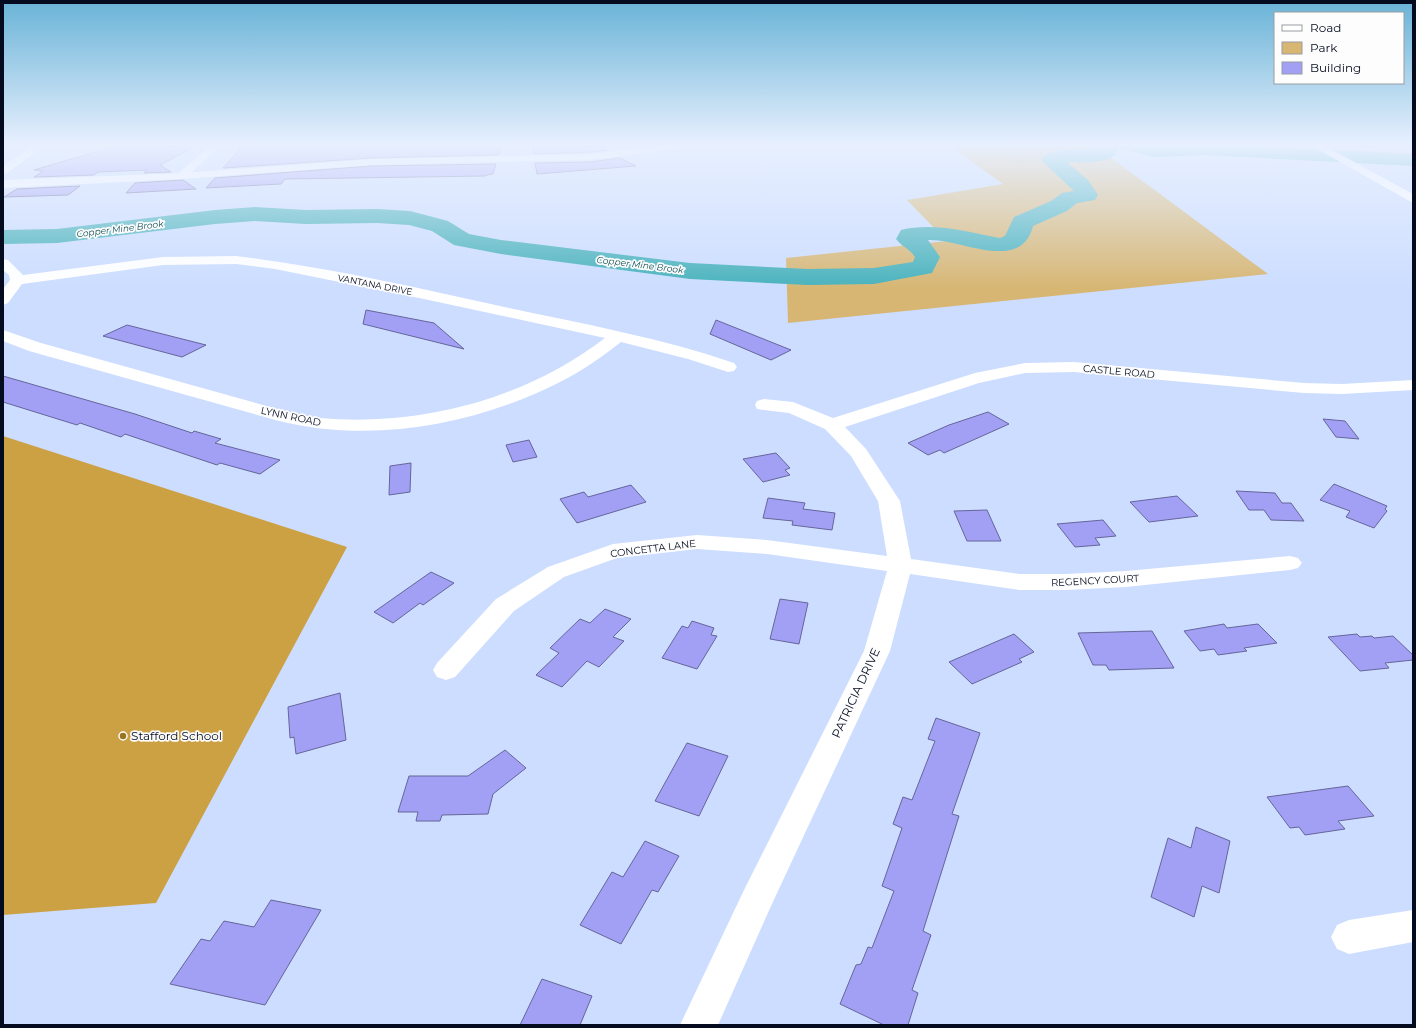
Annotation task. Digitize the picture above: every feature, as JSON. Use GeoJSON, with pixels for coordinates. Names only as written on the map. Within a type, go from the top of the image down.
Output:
{"type":"FeatureCollection","features":[{"type":"Feature","properties":{"kind":"street"},"geometry":{"type":"LineString","coordinates":[[1402,193],[1413,199]]}},
{"type":"Feature","properties":{"kind":"street","name":"VANTANA DRIVE"},"geometry":{"type":"LineString","coordinates":[[17,280],[163,261],[236,260],[275,265],[424,294],[618,336],[694,355],[728,367]]}},
{"type":"Feature","properties":{"kind":"street"},"geometry":{"type":"LineString","coordinates":[[3,263],[16,274],[17,280],[3,300]]}},
{"type":"Feature","properties":{"kind":"street","name":"LYNN ROAD"},"geometry":{"type":"LineString","coordinates":[[3,335],[35,347],[286,417],[322,424],[357,425],[397,422],[458,414],[500,401],[572,370],[604,349],[618,336]]}},
{"type":"Feature","properties":{"kind":"street","name":"CASTLE ROAD"},"geometry":{"type":"LineString","coordinates":[[832,425],[975,378],[1025,368],[1074,367],[1304,388],[1356,389],[1413,385]]}},
{"type":"Feature","properties":{"kind":"street","name":"PATRICIA DRIVE"},"geometry":{"type":"LineString","coordinates":[[699,1025],[756,901],[877,650],[900,566],[889,500],[859,453],[832,425],[793,408],[764,405]]}},
{"type":"Feature","properties":{"kind":"street","name":"CONCETTA LANE"},"geometry":{"type":"LineString","coordinates":[[446,670],[505,605],[556,572],[613,551],[697,542],[767,548],[900,566]]}},
{"type":"Feature","properties":{"kind":"street","name":"REGENCY COURT"},"geometry":{"type":"LineString","coordinates":[[900,566],[1019,582],[1066,582],[1126,579],[1290,563]]}},
{"type":"Feature","properties":{"kind":"street"},"geometry":{"type":"LineString","coordinates":[[1349,937],[1413,926]]}},
{"type":"Feature","properties":{"kind":"green space"},"geometry":{"type":"Polygon","coordinates":[[[949,193],[1159,193],[1268,274],[788,323],[786,258],[947,241],[907,200],[949,193]]]}},
{"type":"Feature","properties":{"kind":"shaded area","name":"Stafford School"},"geometry":{"type":"Polygon","coordinates":[[[3,436],[347,547],[156,903],[3,915],[3,436]]]}},
{"type":"Feature","properties":{"kind":"building"},"geometry":{"type":"Polygon","coordinates":[[[11,193],[71,193],[68,195],[4,197],[11,193]]]}},
{"type":"Feature","properties":{"kind":"building"},"geometry":{"type":"Polygon","coordinates":[[[366,310],[434,323],[464,349],[363,324],[366,310]]]}},
{"type":"Feature","properties":{"kind":"building"},"geometry":{"type":"Polygon","coordinates":[[[716,320],[791,350],[771,360],[710,334],[716,320]]]}},
{"type":"Feature","properties":{"kind":"building"},"geometry":{"type":"Polygon","coordinates":[[[127,325],[206,345],[182,357],[103,336],[127,325]]]}},
{"type":"Feature","properties":{"kind":"building"},"geometry":{"type":"Polygon","coordinates":[[[3,376],[135,414],[192,433],[194,431],[221,439],[215,443],[280,460],[260,474],[220,463],[217,465],[125,434],[121,437],[80,423],[77,425],[3,402],[3,376]]]}},
{"type":"Feature","properties":{"kind":"building"},"geometry":{"type":"Polygon","coordinates":[[[988,412],[1009,424],[944,453],[940,450],[928,455],[908,443],[949,425],[988,412]]]}},
{"type":"Feature","properties":{"kind":"building"},"geometry":{"type":"Polygon","coordinates":[[[1323,419],[1345,421],[1359,439],[1336,437],[1323,419]]]}},
{"type":"Feature","properties":{"kind":"building"},"geometry":{"type":"Polygon","coordinates":[[[529,440],[537,457],[513,462],[506,445],[529,440]]]}},
{"type":"Feature","properties":{"kind":"building"},"geometry":{"type":"Polygon","coordinates":[[[776,453],[790,468],[785,470],[790,475],[763,482],[743,459],[776,453]]]}},
{"type":"Feature","properties":{"kind":"building"},"geometry":{"type":"Polygon","coordinates":[[[411,463],[410,492],[389,495],[390,466],[411,463]]]}},
{"type":"Feature","properties":{"kind":"building"},"geometry":{"type":"Polygon","coordinates":[[[1334,484],[1387,506],[1385,509],[1387,511],[1374,528],[1346,517],[1350,511],[1320,500],[1334,484]]]}},
{"type":"Feature","properties":{"kind":"building"},"geometry":{"type":"Polygon","coordinates":[[[631,485],[646,502],[577,523],[560,499],[584,492],[588,497],[631,485]]]}},
{"type":"Feature","properties":{"kind":"building"},"geometry":{"type":"Polygon","coordinates":[[[1236,491],[1275,493],[1282,503],[1291,503],[1304,521],[1271,520],[1264,510],[1249,510],[1236,491]]]}},
{"type":"Feature","properties":{"kind":"building"},"geometry":{"type":"Polygon","coordinates":[[[1177,496],[1198,516],[1149,522],[1130,502],[1177,496]]]}},
{"type":"Feature","properties":{"kind":"building"},"geometry":{"type":"Polygon","coordinates":[[[768,498],[805,503],[803,509],[835,513],[832,530],[792,525],[793,521],[763,518],[768,498]]]}},
{"type":"Feature","properties":{"kind":"building"},"geometry":{"type":"Polygon","coordinates":[[[987,510],[1001,541],[967,541],[954,511],[987,510]]]}},
{"type":"Feature","properties":{"kind":"building"},"geometry":{"type":"Polygon","coordinates":[[[1103,520],[1116,536],[1095,538],[1100,545],[1075,547],[1057,524],[1103,520]]]}},
{"type":"Feature","properties":{"kind":"building"},"geometry":{"type":"Polygon","coordinates":[[[431,572],[454,583],[423,605],[420,603],[393,623],[374,612],[431,572]]]}},
{"type":"Feature","properties":{"kind":"building"},"geometry":{"type":"Polygon","coordinates":[[[780,599],[808,603],[799,644],[770,639],[780,599]]]}},
{"type":"Feature","properties":{"kind":"building"},"geometry":{"type":"Polygon","coordinates":[[[605,609],[631,619],[613,637],[624,641],[599,667],[587,661],[562,687],[536,675],[559,653],[550,648],[580,619],[590,623],[605,609]]]}},
{"type":"Feature","properties":{"kind":"building"},"geometry":{"type":"Polygon","coordinates":[[[692,621],[714,628],[711,635],[717,636],[697,669],[662,658],[682,626],[688,628],[692,621]]]}},
{"type":"Feature","properties":{"kind":"building"},"geometry":{"type":"Polygon","coordinates":[[[1224,624],[1227,628],[1258,624],[1277,643],[1244,648],[1247,651],[1218,655],[1214,649],[1200,651],[1184,631],[1224,624]]]}},
{"type":"Feature","properties":{"kind":"building"},"geometry":{"type":"Polygon","coordinates":[[[1152,631],[1174,668],[1109,670],[1106,665],[1093,665],[1078,633],[1152,631]]]}},
{"type":"Feature","properties":{"kind":"building"},"geometry":{"type":"Polygon","coordinates":[[[1014,634],[1034,652],[1019,659],[1022,662],[972,684],[949,662],[1014,634]]]}},
{"type":"Feature","properties":{"kind":"building"},"geometry":{"type":"Polygon","coordinates":[[[1357,634],[1360,637],[1372,636],[1374,638],[1393,636],[1413,655],[1413,660],[1385,663],[1389,668],[1360,671],[1328,637],[1357,634]]]}},
{"type":"Feature","properties":{"kind":"building"},"geometry":{"type":"Polygon","coordinates":[[[340,693],[346,740],[296,754],[294,737],[290,738],[288,707],[340,693]]]}},
{"type":"Feature","properties":{"kind":"building"},"geometry":{"type":"Polygon","coordinates":[[[936,718],[980,733],[952,814],[959,816],[923,931],[931,935],[912,990],[918,993],[908,1025],[884,1025],[840,1004],[856,965],[861,964],[868,947],[872,948],[894,891],[882,886],[902,828],[893,824],[903,797],[912,800],[935,741],[928,739],[936,718]]]}},
{"type":"Feature","properties":{"kind":"building"},"geometry":{"type":"Polygon","coordinates":[[[687,743],[728,756],[699,816],[655,801],[687,743]]]}},
{"type":"Feature","properties":{"kind":"building"},"geometry":{"type":"Polygon","coordinates":[[[505,750],[526,768],[493,794],[488,814],[442,815],[440,821],[416,821],[418,812],[398,812],[409,776],[468,776],[505,750]]]}},
{"type":"Feature","properties":{"kind":"building"},"geometry":{"type":"Polygon","coordinates":[[[1348,786],[1374,816],[1338,821],[1345,829],[1305,835],[1299,827],[1290,828],[1267,797],[1348,786]]]}},
{"type":"Feature","properties":{"kind":"building"},"geometry":{"type":"Polygon","coordinates":[[[1196,827],[1230,841],[1219,893],[1202,886],[1194,917],[1151,897],[1168,838],[1191,848],[1196,827]]]}},
{"type":"Feature","properties":{"kind":"building"},"geometry":{"type":"Polygon","coordinates":[[[645,841],[679,856],[658,892],[652,890],[621,944],[580,925],[612,872],[623,877],[645,841]]]}},
{"type":"Feature","properties":{"kind":"building"},"geometry":{"type":"Polygon","coordinates":[[[271,900],[321,910],[265,1005],[170,984],[201,939],[210,941],[224,921],[254,927],[271,900]]]}},
{"type":"Feature","properties":{"kind":"building"},"geometry":{"type":"Polygon","coordinates":[[[542,979],[592,996],[580,1025],[520,1025],[542,979]]]}},
{"type":"Feature","properties":{"kind":"waterway","name":"Copper Mine Brook"},"geometry":{"type":"LineString","coordinates":[[3,237],[57,236],[215,217],[255,214],[306,217],[377,216],[410,218],[440,226],[462,240],[501,247],[690,271],[808,277],[874,276],[923,268],[928,257],[918,244],[908,239],[909,235],[933,233],[1001,245],[1013,241],[1019,233],[1022,222],[1059,206],[1070,198],[1087,195],[1086,193]]}},
{"type":"Feature","properties":{"kind":"place","name":"Stafford School"},"geometry":{"type":"Point","coordinates":[123,736]}}]}
